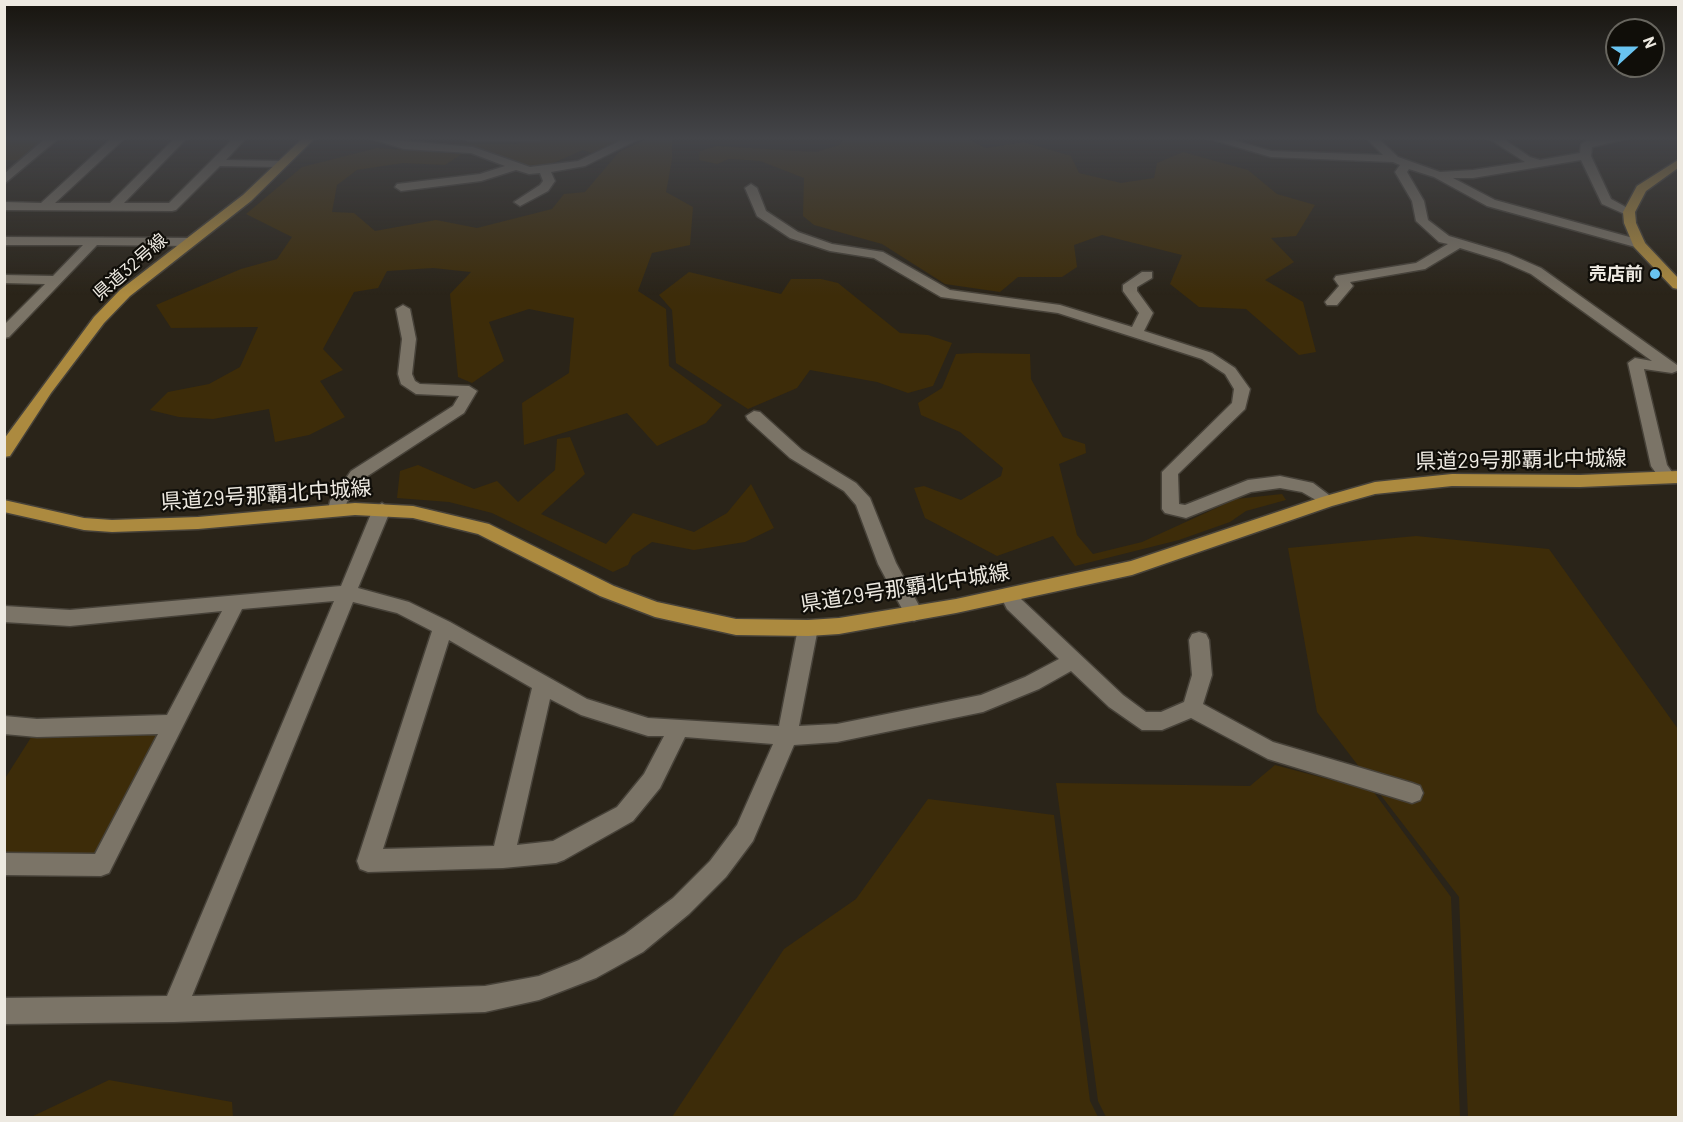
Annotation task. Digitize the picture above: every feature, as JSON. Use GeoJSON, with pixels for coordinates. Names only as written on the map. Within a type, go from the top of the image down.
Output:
{"type":"FeatureCollection","features":[{"type":"Feature","properties":{"kind":"main road","name":"県道32号線"},"geometry":{"type":"LineString","coordinates":[[4,452],[46,390],[99,320],[125,293],[255,190]]}},
{"type":"Feature","properties":{"kind":"main road"},"geometry":{"type":"LineString","coordinates":[[1640,190],[1629,212],[1630,223],[1639,244],[1678,285]]}},
{"type":"Feature","properties":{"kind":"main road","name":"県道29号那覇北中城線"},"geometry":{"type":"LineString","coordinates":[[4,506],[84,524],[112,526],[198,524],[337,510],[382,509],[431,515],[483,529],[607,591],[663,612],[736,627],[808,628],[914,613],[1009,595],[1161,560],[1328,501],[1375,488],[1452,480],[1674,478]]}},
{"type":"Feature","properties":{"kind":"street"},"geometry":{"type":"LineString","coordinates":[[45,206],[62,190]]}},
{"type":"Feature","properties":{"kind":"street"},"geometry":{"type":"LineString","coordinates":[[115,205],[129,190]]}},
{"type":"Feature","properties":{"kind":"street"},"geometry":{"type":"LineString","coordinates":[[4,206],[172,207],[189,190]]}},
{"type":"Feature","properties":{"kind":"street"},"geometry":{"type":"LineString","coordinates":[[520,202],[540,190]]}},
{"type":"Feature","properties":{"kind":"street"},"geometry":{"type":"LineString","coordinates":[[752,190],[761,213],[794,236],[830,247],[878,255],[946,294],[1060,309],[1207,356],[1230,371],[1242,389],[1240,405],[1170,472],[1171,509],[1186,512],[1248,486],[1280,482],[1306,487],[1328,501]]}},
{"type":"Feature","properties":{"kind":"street"},"geometry":{"type":"LineString","coordinates":[[1412,190],[1418,201],[1422,221],[1444,239],[1504,257],[1536,270],[1675,370]]}},
{"type":"Feature","properties":{"kind":"street"},"geometry":{"type":"LineString","coordinates":[[1467,190],[1491,203],[1639,244]]}},
{"type":"Feature","properties":{"kind":"street"},"geometry":{"type":"LineString","coordinates":[[1601,190],[1606,201],[1629,212]]}},
{"type":"Feature","properties":{"kind":"street"},"geometry":{"type":"LineString","coordinates":[[4,241],[190,242]]}},
{"type":"Feature","properties":{"kind":"street"},"geometry":{"type":"LineString","coordinates":[[4,334],[93,242]]}},
{"type":"Feature","properties":{"kind":"street"},"geometry":{"type":"LineString","coordinates":[[1332,302],[1346,286],[1341,279],[1420,266],[1457,244]]}},
{"type":"Feature","properties":{"kind":"street"},"geometry":{"type":"LineString","coordinates":[[1136,333],[1146,313],[1130,291],[1130,285],[1147,275]]}},
{"type":"Feature","properties":{"kind":"street"},"geometry":{"type":"LineString","coordinates":[[4,279],[56,280]]}},
{"type":"Feature","properties":{"kind":"street"},"geometry":{"type":"LineString","coordinates":[[337,510],[339,501],[357,475],[459,409],[469,391],[416,389],[409,384],[405,374],[409,339],[403,309]]}},
{"type":"Feature","properties":{"kind":"street"},"geometry":{"type":"LineString","coordinates":[[1674,478],[1659,466],[1635,363],[1675,370]]}},
{"type":"Feature","properties":{"kind":"street"},"geometry":{"type":"LineString","coordinates":[[754,416],[796,454],[850,487],[864,502],[887,564],[914,613]]}},
{"type":"Feature","properties":{"kind":"street"},"geometry":{"type":"LineString","coordinates":[[174,1009],[382,509]]}},
{"type":"Feature","properties":{"kind":"street"},"geometry":{"type":"LineString","coordinates":[[4,614],[70,618],[347,593],[402,607],[443,627],[580,706],[648,727],[787,736],[837,733],[983,704],[1032,683],[1074,660]]}},
{"type":"Feature","properties":{"kind":"street"},"geometry":{"type":"LineString","coordinates":[[1009,595],[1014,604],[1116,701],[1142,721],[1162,721],[1192,708],[1202,675],[1199,640]]}},
{"type":"Feature","properties":{"kind":"street"},"geometry":{"type":"LineString","coordinates":[[4,864],[101,865],[236,602]]}},
{"type":"Feature","properties":{"kind":"street"},"geometry":{"type":"LineString","coordinates":[[443,627],[368,861],[503,857],[556,852],[625,814],[652,781],[680,728]]}},
{"type":"Feature","properties":{"kind":"street"},"geometry":{"type":"LineString","coordinates":[[4,1011],[174,1009],[485,999],[539,988],[587,969],[634,943],[681,906],[718,869],[745,833],[787,736],[808,628]]}},
{"type":"Feature","properties":{"kind":"street"},"geometry":{"type":"LineString","coordinates":[[503,857],[543,686]]}},
{"type":"Feature","properties":{"kind":"street"},"geometry":{"type":"LineString","coordinates":[[1192,708],[1268,750],[1412,794]]}},
{"type":"Feature","properties":{"kind":"street"},"geometry":{"type":"LineString","coordinates":[[4,725],[37,728],[175,724]]}},
{"type":"Feature","properties":{"kind":"shaded area"},"geometry":{"type":"Polygon","coordinates":[[[274,190],[336,190],[332,212],[354,213],[375,231],[436,220],[477,228],[552,209],[564,194],[666,190],[693,207],[690,245],[652,253],[638,291],[666,309],[669,366],[722,405],[706,423],[657,446],[627,413],[524,445],[522,403],[569,373],[574,318],[529,309],[489,322],[504,361],[472,383],[458,377],[450,294],[471,272],[433,268],[387,271],[378,288],[354,292],[323,349],[343,370],[320,381],[345,417],[309,435],[275,442],[269,409],[213,419],[179,417],[150,410],[168,392],[209,384],[240,367],[258,327],[171,328],[156,305],[241,269],[277,259],[292,237],[246,214],[274,190]]]}},
{"type":"Feature","properties":{"kind":"shaded area"},"geometry":{"type":"Polygon","coordinates":[[[804,190],[1273,190],[1277,194],[1315,205],[1296,236],[1271,238],[1294,262],[1265,280],[1303,302],[1316,352],[1299,355],[1246,309],[1199,307],[1170,284],[1182,255],[1102,235],[1074,245],[1077,267],[1062,277],[1018,277],[1000,292],[945,284],[882,244],[814,225],[803,216],[804,190]]]}},
{"type":"Feature","properties":{"kind":"shaded area"},"geometry":{"type":"Polygon","coordinates":[[[689,272],[781,294],[791,279],[821,279],[838,283],[900,333],[928,335],[952,343],[933,386],[908,393],[877,382],[810,370],[797,388],[748,409],[676,363],[672,310],[659,295],[689,272]]]}},
{"type":"Feature","properties":{"kind":"shaded area"},"geometry":{"type":"Polygon","coordinates":[[[956,354],[1030,354],[1031,379],[1063,437],[1085,444],[1086,453],[1059,464],[1077,535],[1093,554],[1142,542],[1236,499],[1282,494],[1286,500],[1246,511],[1230,522],[1179,540],[1075,566],[1053,536],[997,556],[925,518],[914,488],[924,486],[961,500],[1001,476],[1003,468],[960,432],[921,415],[918,403],[942,388],[956,354]]]}},
{"type":"Feature","properties":{"kind":"shaded area"},"geometry":{"type":"Polygon","coordinates":[[[570,437],[585,474],[541,514],[606,544],[633,513],[694,532],[727,513],[751,484],[774,528],[745,542],[694,550],[652,542],[632,556],[628,565],[613,572],[492,513],[449,502],[397,498],[400,471],[418,465],[474,489],[497,481],[518,502],[555,470],[557,439],[570,437]]]}},
{"type":"Feature","properties":{"kind":"shaded area"},"geometry":{"type":"Polygon","coordinates":[[[1416,536],[1549,549],[1678,729],[1678,1117],[1468,1117],[1459,897],[1317,712],[1288,548],[1416,536]]]}},
{"type":"Feature","properties":{"kind":"shaded area"},"geometry":{"type":"Polygon","coordinates":[[[175,724],[101,865],[5,864],[4,780],[37,728],[175,724]]]}},
{"type":"Feature","properties":{"kind":"shaded area"},"geometry":{"type":"Polygon","coordinates":[[[1275,765],[1373,791],[1451,897],[1460,1117],[1106,1117],[1098,1101],[1056,783],[1250,786],[1275,765]]]}},
{"type":"Feature","properties":{"kind":"shaded area"},"geometry":{"type":"Polygon","coordinates":[[[928,799],[1054,815],[1090,1101],[1098,1117],[672,1117],[784,949],[856,899],[928,799]]]}},
{"type":"Feature","properties":{"kind":"shaded area"},"geometry":{"type":"Polygon","coordinates":[[[109,1080],[232,1102],[233,1117],[31,1117],[109,1080]]]}},
{"type":"Feature","properties":{"kind":"place","name":"売店前"},"geometry":{"type":"Point","coordinates":[1655,274]}}]}
